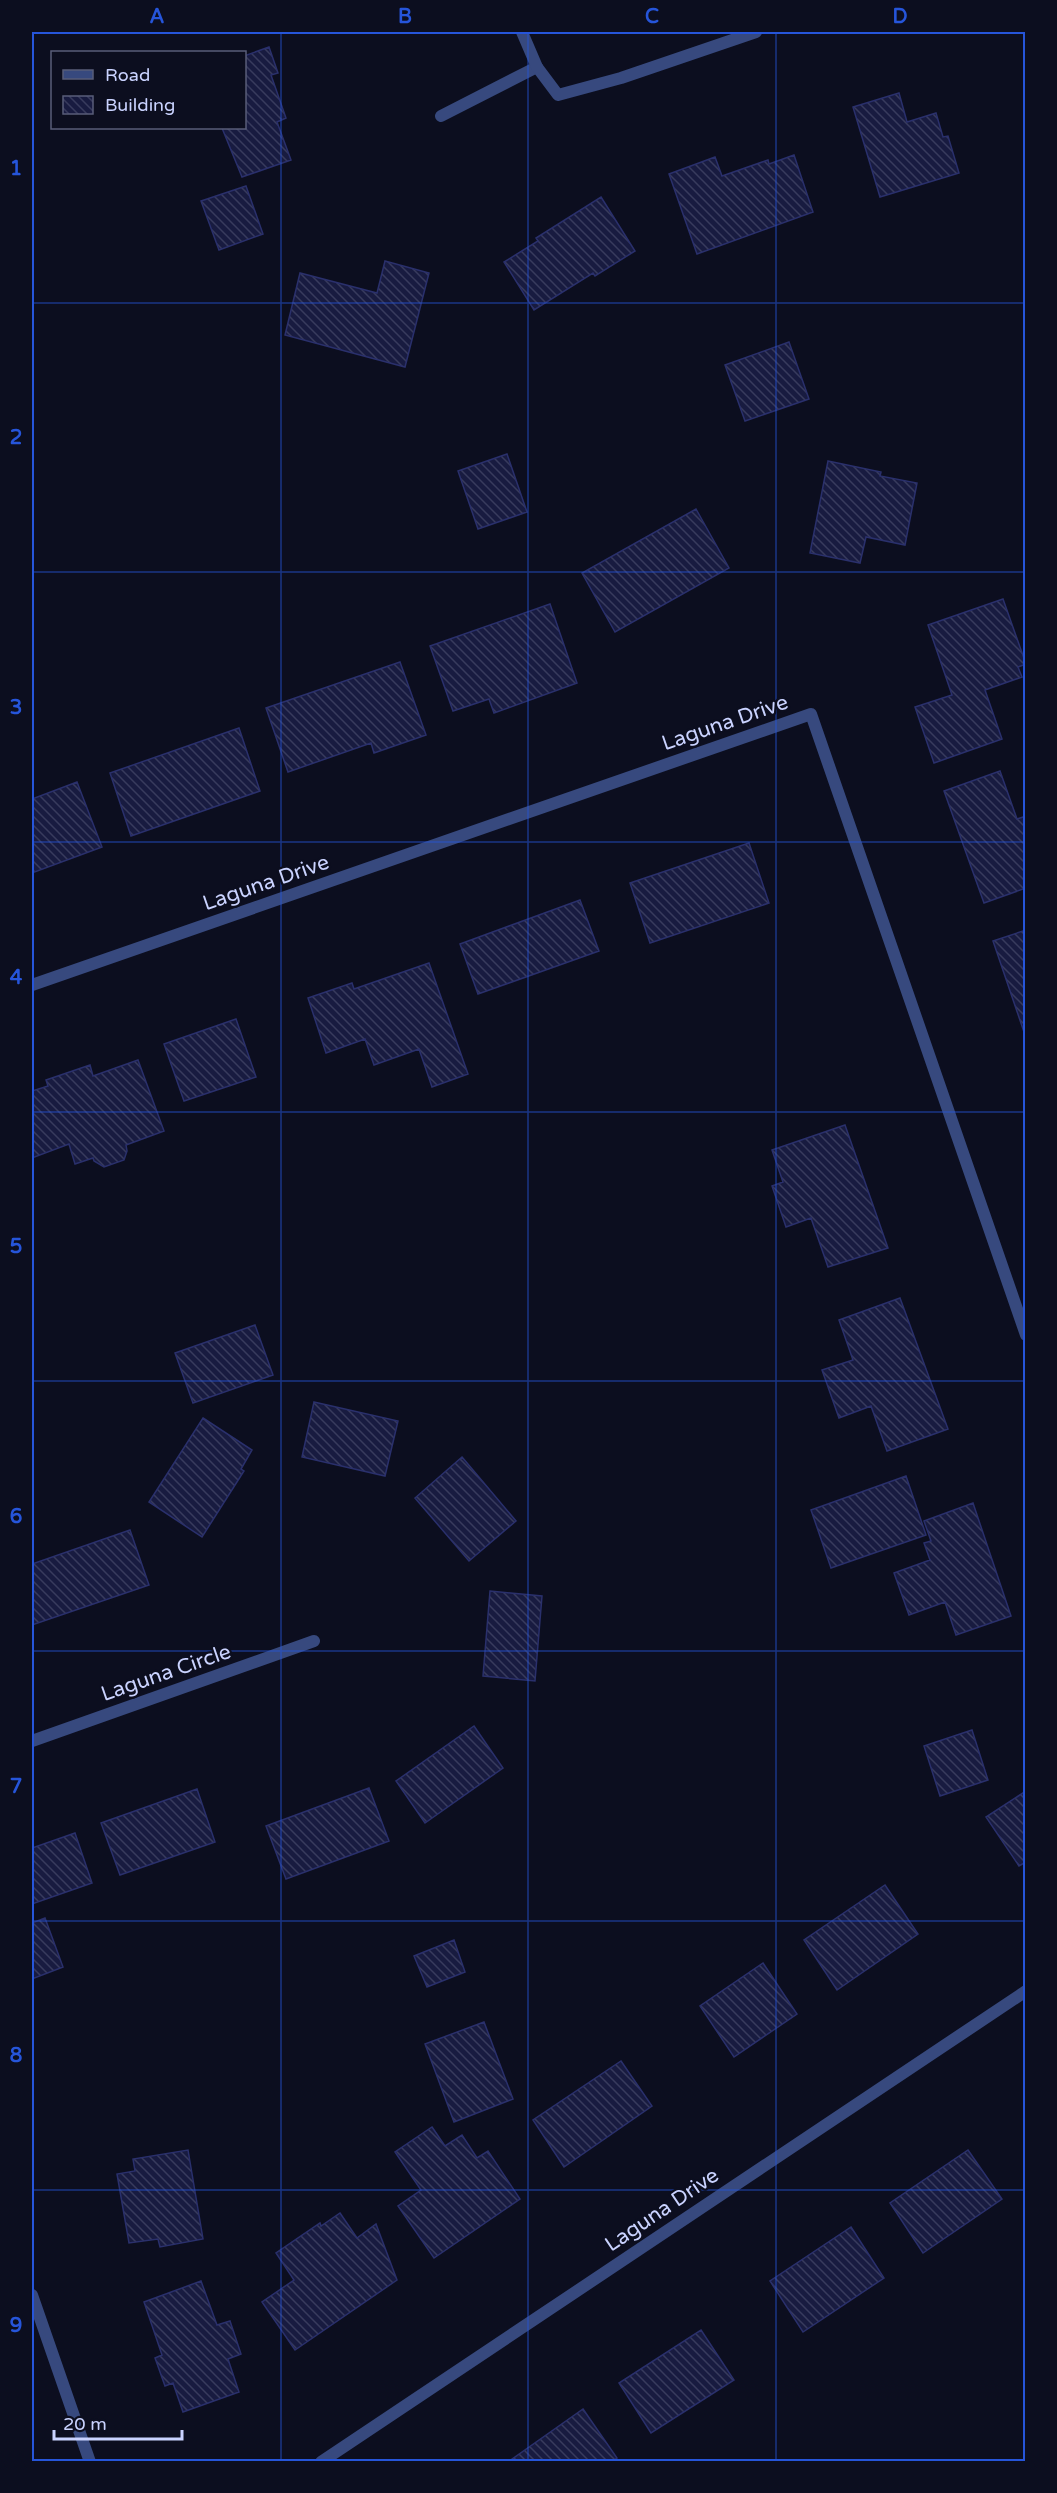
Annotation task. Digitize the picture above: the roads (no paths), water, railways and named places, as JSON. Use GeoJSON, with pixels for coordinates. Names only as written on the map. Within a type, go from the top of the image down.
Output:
{"type":"FeatureCollection","features":[{"type":"Feature","properties":{"kind":"street"},"geometry":{"type":"LineString","coordinates":[[522,32],[537,67],[558,95],[621,78],[756,32]]}},
{"type":"Feature","properties":{"kind":"street"},"geometry":{"type":"LineString","coordinates":[[441,116],[537,67]]}},
{"type":"Feature","properties":{"kind":"street","name":"Laguna Drive"},"geometry":{"type":"LineString","coordinates":[[32,985],[811,714],[1026,1335]]}},
{"type":"Feature","properties":{"kind":"street","name":"Laguna Circle"},"geometry":{"type":"LineString","coordinates":[[32,1741],[314,1641]]}},
{"type":"Feature","properties":{"kind":"street","name":"Laguna Drive"},"geometry":{"type":"LineString","coordinates":[[321,2462],[1026,1991]]}},
{"type":"Feature","properties":{"kind":"street"},"geometry":{"type":"LineString","coordinates":[[32,2295],[90,2462]]}}]}
